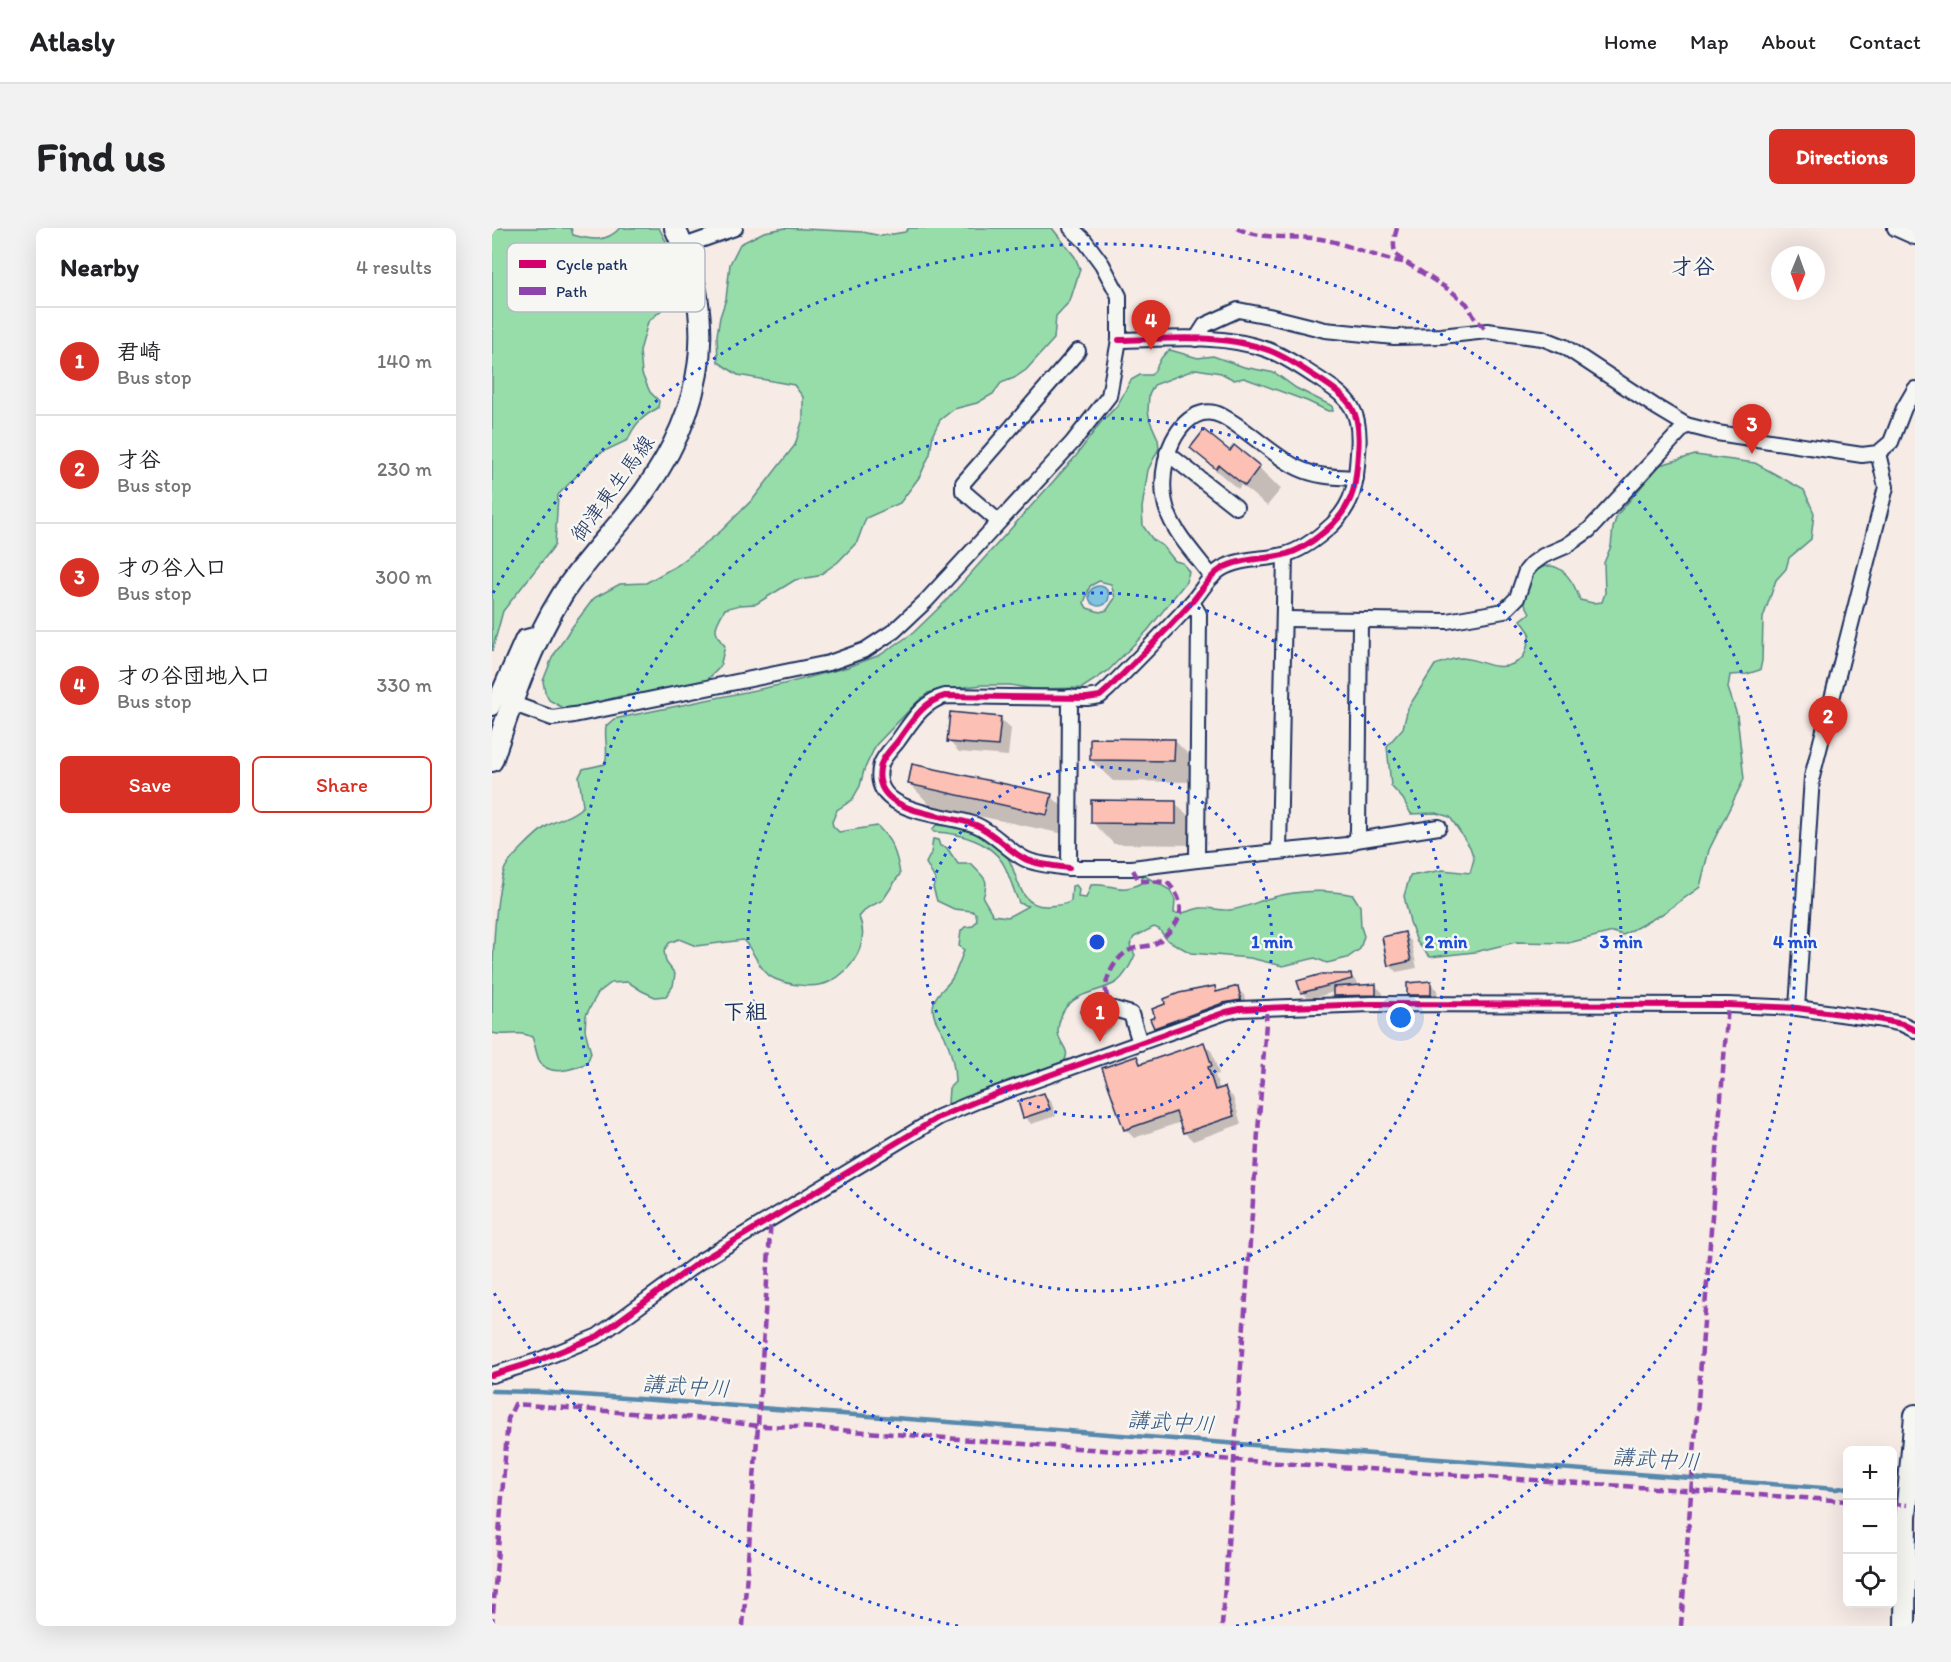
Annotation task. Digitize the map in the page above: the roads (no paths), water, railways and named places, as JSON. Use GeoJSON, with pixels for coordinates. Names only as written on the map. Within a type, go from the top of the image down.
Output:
{"type":"FeatureCollection","features":[{"type":"Feature","properties":{"kind":"main road","name":"御津東生馬線"},"geometry":{"type":"LineString","coordinates":[[492,761],[501,706],[563,594],[644,493],[670,454],[696,383],[701,343],[700,312]]}},
{"type":"Feature","properties":{"kind":"main road"},"geometry":{"type":"LineString","coordinates":[[1905,1626],[1910,1517],[1909,1479],[1915,1414]]}},
{"type":"Feature","properties":{"kind":"street"},"geometry":{"type":"LineString","coordinates":[[680,237],[735,228]]}},
{"type":"Feature","properties":{"kind":"street"},"geometry":{"type":"LineString","coordinates":[[501,706],[552,718],[574,715],[828,663],[865,650],[894,631],[926,601],[1072,443],[1109,396],[1119,340],[1119,296],[1102,264],[1085,241],[1071,228]]}},
{"type":"Feature","properties":{"kind":"street"},"geometry":{"type":"LineString","coordinates":[[1895,228],[1915,237]]}},
{"type":"Feature","properties":{"kind":"street"},"geometry":{"type":"LineString","coordinates":[[1196,339],[1205,325],[1238,310],[1325,330],[1383,336],[1441,336],[1487,332],[1542,338],[1565,347],[1686,425],[1717,434],[1835,453],[1862,455],[1878,453],[1891,442],[1904,408],[1915,389]]}},
{"type":"Feature","properties":{"kind":"street"},"geometry":{"type":"LineString","coordinates":[[1119,340],[1196,339],[1249,344],[1288,359],[1343,396],[1351,405],[1360,427],[1356,478],[1350,503],[1314,540],[1285,555],[1232,564],[1220,569],[1192,602],[1100,696],[1070,698],[945,696],[933,699],[921,710],[882,762],[880,777],[884,791],[893,801],[910,808],[973,824],[988,831],[1027,860],[1069,868],[1104,870],[1132,868],[1347,845],[1356,840],[1439,827]]}},
{"type":"Feature","properties":{"kind":"street"},"geometry":{"type":"LineString","coordinates":[[998,521],[963,490],[963,483],[1078,351]]}},
{"type":"Feature","properties":{"kind":"street"},"geometry":{"type":"LineString","coordinates":[[1212,577],[1177,530],[1165,509],[1162,482],[1167,453],[1176,432],[1188,420],[1201,415],[1217,414],[1298,467],[1321,476],[1356,478]]}},
{"type":"Feature","properties":{"kind":"street"},"geometry":{"type":"LineString","coordinates":[[1284,619],[1447,621],[1504,611],[1517,598],[1526,571],[1532,564],[1543,556],[1566,546],[1589,530],[1686,425]]}},
{"type":"Feature","properties":{"kind":"street"},"geometry":{"type":"LineString","coordinates":[[1167,453],[1236,507]]}},
{"type":"Feature","properties":{"kind":"street"},"geometry":{"type":"LineString","coordinates":[[1797,1008],[1812,777],[1886,487],[1878,453]]}},
{"type":"Feature","properties":{"kind":"street"},"geometry":{"type":"LineString","coordinates":[[1279,851],[1285,555]]}},
{"type":"Feature","properties":{"kind":"street"},"geometry":{"type":"LineString","coordinates":[[1192,602],[1199,614],[1197,860]]}},
{"type":"Feature","properties":{"kind":"street"},"geometry":{"type":"LineString","coordinates":[[1356,840],[1360,620]]}},
{"type":"Feature","properties":{"kind":"street"},"geometry":{"type":"LineString","coordinates":[[1069,868],[1070,698]]}},
{"type":"Feature","properties":{"kind":"street"},"geometry":{"type":"LineString","coordinates":[[492,1375],[537,1361],[598,1336],[699,1262],[939,1117],[1140,1042],[1239,1009],[1371,1004],[1728,1005],[1797,1008],[1877,1019],[1902,1024],[1915,1030]]}},
{"type":"Feature","properties":{"kind":"street"},"geometry":{"type":"LineString","coordinates":[[1114,1009],[1131,1014],[1140,1042]]}},
{"type":"Feature","properties":{"kind":"water"},"geometry":{"type":"Polygon","coordinates":[[[1095,586],[1103,586],[1109,592],[1109,600],[1103,606],[1095,606],[1089,600],[1089,592],[1095,586]]]}},
{"type":"Feature","properties":{"kind":"waterway","name":"講武中川"},"geometry":{"type":"LineString","coordinates":[[492,1391],[710,1404],[1843,1488]]}},
{"type":"Feature","properties":{"kind":"waterway","name":"講武中川"},"geometry":{"type":"LineString","coordinates":[[1897,1473],[1906,1468]]}},
{"type":"Feature","properties":{"kind":"place","name":"才の谷団地入口"},"geometry":{"type":"Point","coordinates":[1151,350]}},
{"type":"Feature","properties":{"kind":"place","name":"才の谷入口"},"geometry":{"type":"Point","coordinates":[1752,454]}},
{"type":"Feature","properties":{"kind":"place","name":"才谷"},"geometry":{"type":"Point","coordinates":[1828,746]}},
{"type":"Feature","properties":{"kind":"place","name":"君崎"},"geometry":{"type":"Point","coordinates":[1100,1042]}},
{"type":"Feature","properties":{"kind":"district","name":"才谷"},"geometry":{"type":"Point","coordinates":[1693,266]}},
{"type":"Feature","properties":{"kind":"district","name":"下組"},"geometry":{"type":"Point","coordinates":[745,1011]}}]}
